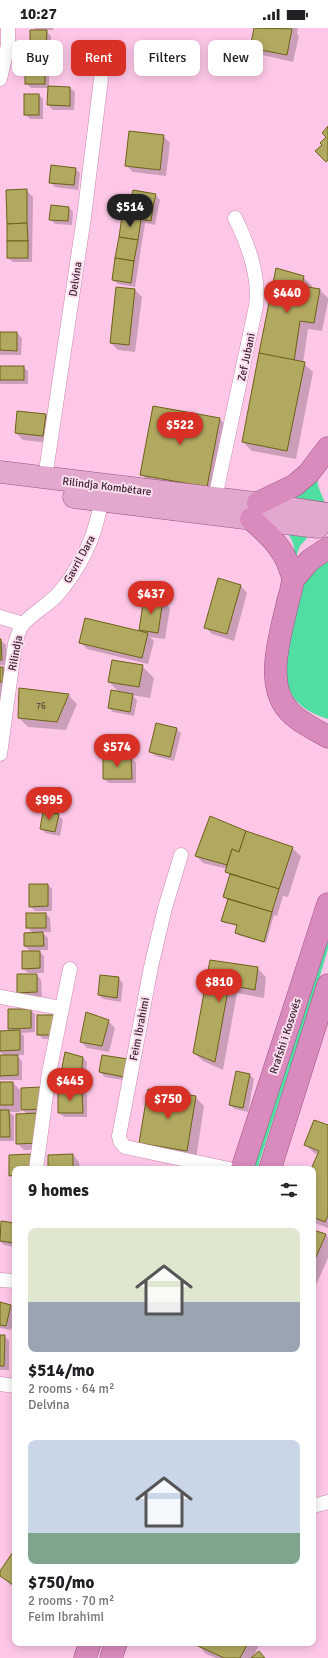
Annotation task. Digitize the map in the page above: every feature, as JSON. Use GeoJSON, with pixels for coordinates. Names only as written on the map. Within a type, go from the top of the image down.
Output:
{"type":"FeatureCollection","features":[{"type":"Feature","properties":{"kind":"highway"},"geometry":{"type":"LineString","coordinates":[[293,580],[287,558],[254,508],[295,485],[327,456]]}},
{"type":"Feature","properties":{"kind":"highway"},"geometry":{"type":"LineString","coordinates":[[322,729],[294,717],[287,709],[277,692],[276,668],[281,633],[293,580],[310,560],[328,548]]}},
{"type":"Feature","properties":{"kind":"highway","name":"Rrafshi i Kosovës"},"geometry":{"type":"LineString","coordinates":[[243,1166],[328,903]]}},
{"type":"Feature","properties":{"kind":"highway"},"geometry":{"type":"LineString","coordinates":[[271,1166],[328,984]]}},
{"type":"Feature","properties":{"kind":"highway"},"geometry":{"type":"LineString","coordinates":[[85,1658],[89,1646]]}},
{"type":"Feature","properties":{"kind":"highway"},"geometry":{"type":"LineString","coordinates":[[111,1658],[115,1646]]}},
{"type":"Feature","properties":{"kind":"main road","name":"Rilindja Kombëtare"},"geometry":{"type":"LineString","coordinates":[[0,472],[215,498],[254,508]]}},
{"type":"Feature","properties":{"kind":"main road","name":"Rilindja Kombëtare"},"geometry":{"type":"LineString","coordinates":[[0,487],[154,508],[254,508]]}},
{"type":"Feature","properties":{"kind":"main road"},"geometry":{"type":"LineString","coordinates":[[254,508],[328,514]]}},
{"type":"Feature","properties":{"kind":"main road"},"geometry":{"type":"LineString","coordinates":[[254,508],[328,528]]}},
{"type":"Feature","properties":{"kind":"street"},"geometry":{"type":"LineString","coordinates":[[0,79],[8,45],[8,28]]}},
{"type":"Feature","properties":{"kind":"street","name":"Delvina"},"geometry":{"type":"LineString","coordinates":[[45,478],[84,217],[93,134],[101,79]]}},
{"type":"Feature","properties":{"kind":"street","name":"Zef Jubani"},"geometry":{"type":"LineString","coordinates":[[215,498],[258,294],[248,250],[235,218]]}},
{"type":"Feature","properties":{"kind":"street","name":"Gavril Dara"},"geometry":{"type":"LineString","coordinates":[[24,624],[58,594],[73,574],[87,550],[96,529],[102,501]]}},
{"type":"Feature","properties":{"kind":"street"},"geometry":{"type":"LineString","coordinates":[[0,617],[24,624]]}},
{"type":"Feature","properties":{"kind":"street","name":"Rilindja"},"geometry":{"type":"LineString","coordinates":[[0,754],[15,644],[19,632],[24,624]]}},
{"type":"Feature","properties":{"kind":"street","name":"Feim Ibrahimi"},"geometry":{"type":"LineString","coordinates":[[181,855],[165,908],[151,967],[119,1136],[120,1141],[125,1147],[215,1166]]}},
{"type":"Feature","properties":{"kind":"street"},"geometry":{"type":"LineString","coordinates":[[36,1166],[49,1073],[70,969]]}},
{"type":"Feature","properties":{"kind":"street"},"geometry":{"type":"LineString","coordinates":[[0,997],[61,1008]]}},
{"type":"Feature","properties":{"kind":"street"},"geometry":{"type":"LineString","coordinates":[[0,1280],[12,1281]]}},
{"type":"Feature","properties":{"kind":"street"},"geometry":{"type":"LineString","coordinates":[[0,1384],[12,1386]]}},
{"type":"Feature","properties":{"kind":"street"},"geometry":{"type":"LineString","coordinates":[[316,1505],[328,1502]]}},
{"type":"Feature","properties":{"kind":"green space"},"geometry":{"type":"Polygon","coordinates":[[[317,477],[318,486],[325,503],[290,497],[317,477]]]}},
{"type":"Feature","properties":{"kind":"green space"},"geometry":{"type":"Polygon","coordinates":[[[282,527],[308,537],[300,546],[295,559],[292,542],[282,527]]]}},
{"type":"Feature","properties":{"kind":"green space"},"geometry":{"type":"Polygon","coordinates":[[[328,553],[328,719],[309,711],[297,701],[289,689],[286,676],[286,661],[303,577],[328,553]]]}},
{"type":"Feature","properties":{"kind":"green space"},"geometry":{"type":"Polygon","coordinates":[[[328,939],[328,949],[317,986],[258,1166],[252,1166],[328,939]]]}},
{"type":"Feature","properties":{"kind":"building"},"geometry":{"type":"Polygon","coordinates":[[[254,28],[292,29],[287,55],[263,50],[263,40],[252,40],[254,28]]]}},
{"type":"Feature","properties":{"kind":"building"},"geometry":{"type":"Polygon","coordinates":[[[30,30],[47,30],[47,40],[30,40],[30,30]]]}},
{"type":"Feature","properties":{"kind":"building"},"geometry":{"type":"Polygon","coordinates":[[[25,76],[45,76],[45,84],[25,84],[25,76]]]}},
{"type":"Feature","properties":{"kind":"building"},"geometry":{"type":"Polygon","coordinates":[[[48,86],[70,87],[70,106],[47,105],[48,86]]]}},
{"type":"Feature","properties":{"kind":"building"},"geometry":{"type":"Polygon","coordinates":[[[24,94],[39,94],[39,115],[24,115],[24,94]]]}},
{"type":"Feature","properties":{"kind":"building"},"geometry":{"type":"Polygon","coordinates":[[[328,126],[328,160],[326,162],[315,151],[322,145],[320,143],[326,137],[322,133],[328,126]]]}},
{"type":"Feature","properties":{"kind":"building"},"geometry":{"type":"Polygon","coordinates":[[[129,131],[164,135],[160,170],[125,166],[129,131]]]}},
{"type":"Feature","properties":{"kind":"building"},"geometry":{"type":"Polygon","coordinates":[[[51,165],[76,168],[74,185],[49,183],[51,165]]]}},
{"type":"Feature","properties":{"kind":"building"},"geometry":{"type":"Polygon","coordinates":[[[27,189],[27,223],[7,224],[6,190],[27,189]]]}},
{"type":"Feature","properties":{"kind":"building"},"geometry":{"type":"Polygon","coordinates":[[[133,190],[156,194],[153,207],[130,203],[133,190]]]}},
{"type":"Feature","properties":{"kind":"building"},"geometry":{"type":"Polygon","coordinates":[[[130,203],[153,207],[151,221],[128,217],[130,203]]]}},
{"type":"Feature","properties":{"kind":"building"},"geometry":{"type":"Polygon","coordinates":[[[51,205],[69,207],[68,221],[49,220],[51,205]]]}},
{"type":"Feature","properties":{"kind":"building"},"geometry":{"type":"Polygon","coordinates":[[[122,216],[141,219],[138,240],[119,237],[122,216]]]}},
{"type":"Feature","properties":{"kind":"building"},"geometry":{"type":"Polygon","coordinates":[[[27,223],[28,241],[7,241],[7,224],[27,223]]]}},
{"type":"Feature","properties":{"kind":"building"},"geometry":{"type":"Polygon","coordinates":[[[119,237],[138,240],[134,261],[115,258],[119,237]]]}},
{"type":"Feature","properties":{"kind":"building"},"geometry":{"type":"Polygon","coordinates":[[[7,241],[28,241],[28,258],[7,258],[7,241]]]}},
{"type":"Feature","properties":{"kind":"building"},"geometry":{"type":"Polygon","coordinates":[[[115,258],[134,261],[131,283],[112,280],[115,258]]]}},
{"type":"Feature","properties":{"kind":"building"},"geometry":{"type":"Polygon","coordinates":[[[276,268],[304,276],[302,286],[320,289],[314,323],[300,321],[294,361],[259,353],[276,268]]]}},
{"type":"Feature","properties":{"kind":"building"},"geometry":{"type":"Polygon","coordinates":[[[116,287],[135,289],[129,345],[110,343],[116,287]]]}},
{"type":"Feature","properties":{"kind":"building"},"geometry":{"type":"Polygon","coordinates":[[[0,332],[17,332],[17,351],[0,350],[0,332]]]}},
{"type":"Feature","properties":{"kind":"building"},"geometry":{"type":"Polygon","coordinates":[[[259,353],[305,362],[287,451],[242,442],[259,353]]]}},
{"type":"Feature","properties":{"kind":"building"},"geometry":{"type":"Polygon","coordinates":[[[0,366],[24,366],[24,380],[0,380],[0,366]]]}},
{"type":"Feature","properties":{"kind":"building"},"geometry":{"type":"Polygon","coordinates":[[[153,406],[220,418],[207,487],[140,475],[153,406]]]}},
{"type":"Feature","properties":{"kind":"building"},"geometry":{"type":"Polygon","coordinates":[[[17,411],[46,414],[43,436],[15,433],[17,411]]]}},
{"type":"Feature","properties":{"kind":"building"},"geometry":{"type":"Polygon","coordinates":[[[218,578],[241,585],[227,634],[204,628],[218,578]]]}},
{"type":"Feature","properties":{"kind":"building"},"geometry":{"type":"Polygon","coordinates":[[[144,597],[163,600],[158,633],[139,630],[144,597]]]}},
{"type":"Feature","properties":{"kind":"building"},"geometry":{"type":"Polygon","coordinates":[[[85,618],[148,633],[142,658],[79,643],[85,618]]]}},
{"type":"Feature","properties":{"kind":"building"},"geometry":{"type":"Polygon","coordinates":[[[1,639],[2,660],[0,660],[1,639]]]}},
{"type":"Feature","properties":{"kind":"building"},"geometry":{"type":"Polygon","coordinates":[[[112,660],[143,665],[139,687],[108,682],[112,660]]]}},
{"type":"Feature","properties":{"kind":"building"},"geometry":{"type":"Polygon","coordinates":[[[0,667],[3,667],[3,682],[0,682],[0,667]]]}},
{"type":"Feature","properties":{"kind":"building"},"geometry":{"type":"Polygon","coordinates":[[[19,688],[69,694],[57,722],[18,718],[19,688]]]}},
{"type":"Feature","properties":{"kind":"building"},"geometry":{"type":"Polygon","coordinates":[[[111,690],[133,694],[130,712],[108,708],[111,690]]]}},
{"type":"Feature","properties":{"kind":"building"},"geometry":{"type":"Polygon","coordinates":[[[156,723],[177,728],[170,757],[149,752],[156,723]]]}},
{"type":"Feature","properties":{"kind":"building"},"geometry":{"type":"Polygon","coordinates":[[[103,757],[131,757],[132,779],[103,779],[103,757]]]}},
{"type":"Feature","properties":{"kind":"building"},"geometry":{"type":"Polygon","coordinates":[[[47,788],[63,791],[60,809],[44,806],[47,788]]]}},
{"type":"Feature","properties":{"kind":"building"},"geometry":{"type":"Polygon","coordinates":[[[43,811],[59,814],[55,832],[40,829],[43,811]]]}},
{"type":"Feature","properties":{"kind":"building"},"geometry":{"type":"Polygon","coordinates":[[[210,816],[246,831],[239,852],[232,849],[227,865],[195,856],[210,816]]]}},
{"type":"Feature","properties":{"kind":"building"},"geometry":{"type":"Polygon","coordinates":[[[246,831],[293,847],[279,889],[225,872],[232,849],[239,852],[246,831]]]}},
{"type":"Feature","properties":{"kind":"building"},"geometry":{"type":"Polygon","coordinates":[[[230,874],[279,889],[272,912],[223,897],[230,874]]]}},
{"type":"Feature","properties":{"kind":"building"},"geometry":{"type":"Polygon","coordinates":[[[29,884],[48,884],[48,906],[29,907],[29,884]]]}},
{"type":"Feature","properties":{"kind":"building"},"geometry":{"type":"Polygon","coordinates":[[[228,899],[272,912],[264,942],[235,933],[237,925],[221,921],[228,899]]]}},
{"type":"Feature","properties":{"kind":"building"},"geometry":{"type":"Polygon","coordinates":[[[26,913],[46,913],[46,928],[26,928],[26,913]]]}},
{"type":"Feature","properties":{"kind":"building"},"geometry":{"type":"Polygon","coordinates":[[[43,932],[44,946],[24,946],[24,933],[43,932]]]}},
{"type":"Feature","properties":{"kind":"building"},"geometry":{"type":"Polygon","coordinates":[[[22,951],[40,951],[40,968],[22,969],[22,951]]]}},
{"type":"Feature","properties":{"kind":"building"},"geometry":{"type":"Polygon","coordinates":[[[210,960],[258,967],[255,990],[229,985],[215,1062],[193,1053],[210,960]]]}},
{"type":"Feature","properties":{"kind":"building"},"geometry":{"type":"Polygon","coordinates":[[[17,974],[37,974],[37,992],[17,993],[17,974]]]}},
{"type":"Feature","properties":{"kind":"building"},"geometry":{"type":"Polygon","coordinates":[[[100,975],[119,977],[117,998],[98,995],[100,975]]]}},
{"type":"Feature","properties":{"kind":"building"},"geometry":{"type":"Polygon","coordinates":[[[8,1009],[31,1009],[31,1028],[8,1029],[8,1009]]]}},
{"type":"Feature","properties":{"kind":"building"},"geometry":{"type":"Polygon","coordinates":[[[86,1012],[109,1020],[102,1046],[80,1042],[86,1012]]]}},
{"type":"Feature","properties":{"kind":"building"},"geometry":{"type":"Polygon","coordinates":[[[37,1015],[55,1015],[55,1035],[37,1035],[37,1015]]]}},
{"type":"Feature","properties":{"kind":"building"},"geometry":{"type":"Polygon","coordinates":[[[20,1030],[20,1050],[0,1051],[0,1031],[20,1030]]]}},
{"type":"Feature","properties":{"kind":"building"},"geometry":{"type":"Polygon","coordinates":[[[65,1052],[83,1057],[81,1077],[61,1073],[65,1052]]]}},
{"type":"Feature","properties":{"kind":"building"},"geometry":{"type":"Polygon","coordinates":[[[0,1055],[18,1055],[18,1075],[0,1076],[0,1055]]]}},
{"type":"Feature","properties":{"kind":"building"},"geometry":{"type":"Polygon","coordinates":[[[102,1055],[128,1059],[124,1077],[99,1072],[102,1055]]]}},
{"type":"Feature","properties":{"kind":"building"},"geometry":{"type":"Polygon","coordinates":[[[236,1071],[250,1074],[243,1108],[229,1105],[236,1071]]]}},
{"type":"Feature","properties":{"kind":"building"},"geometry":{"type":"Polygon","coordinates":[[[0,1082],[13,1082],[13,1105],[0,1105],[0,1082]]]}},
{"type":"Feature","properties":{"kind":"building"},"geometry":{"type":"Polygon","coordinates":[[[42,1087],[42,1109],[21,1110],[21,1088],[42,1087]]]}},
{"type":"Feature","properties":{"kind":"building"},"geometry":{"type":"Polygon","coordinates":[[[148,1089],[196,1096],[187,1151],[139,1143],[148,1089]]]}},
{"type":"Feature","properties":{"kind":"building"},"geometry":{"type":"Polygon","coordinates":[[[58,1090],[82,1090],[83,1113],[58,1113],[58,1090]]]}},
{"type":"Feature","properties":{"kind":"building"},"geometry":{"type":"Polygon","coordinates":[[[0,1110],[9,1110],[10,1137],[0,1137],[0,1110]]]}},
{"type":"Feature","properties":{"kind":"building"},"geometry":{"type":"Polygon","coordinates":[[[38,1113],[39,1143],[16,1144],[16,1114],[38,1113]]]}},
{"type":"Feature","properties":{"kind":"building"},"geometry":{"type":"Polygon","coordinates":[[[314,1120],[328,1125],[328,1215],[325,1222],[316,1218],[316,1166],[312,1166],[319,1151],[304,1145],[314,1120]]]}},
{"type":"Feature","properties":{"kind":"building"},"geometry":{"type":"Polygon","coordinates":[[[31,1154],[31,1166],[12,1166],[12,1176],[9,1176],[9,1155],[31,1154]]]}},
{"type":"Feature","properties":{"kind":"building"},"geometry":{"type":"Polygon","coordinates":[[[73,1154],[73,1166],[48,1166],[48,1155],[73,1154]]]}},
{"type":"Feature","properties":{"kind":"building"},"geometry":{"type":"Polygon","coordinates":[[[1,1221],[12,1223],[12,1243],[0,1241],[1,1221]]]}},
{"type":"Feature","properties":{"kind":"building"},"geometry":{"type":"Polygon","coordinates":[[[316,1231],[326,1234],[316,1257],[316,1231]]]}},
{"type":"Feature","properties":{"kind":"building"},"geometry":{"type":"Polygon","coordinates":[[[0,1302],[11,1305],[6,1326],[0,1325],[0,1302]]]}},
{"type":"Feature","properties":{"kind":"building"},"geometry":{"type":"Polygon","coordinates":[[[0,1335],[5,1335],[4,1366],[0,1366],[0,1335]]]}},
{"type":"Feature","properties":{"kind":"building"},"geometry":{"type":"Polygon","coordinates":[[[12,1553],[12,1584],[0,1576],[0,1571],[12,1553]]]}},
{"type":"Feature","properties":{"kind":"building"},"geometry":{"type":"Polygon","coordinates":[[[198,1646],[246,1646],[240,1658],[224,1658],[198,1646]]]}},
{"type":"Feature","properties":{"kind":"building"},"geometry":{"type":"Polygon","coordinates":[[[259,1651],[265,1658],[251,1658],[259,1651]]]}}]}
